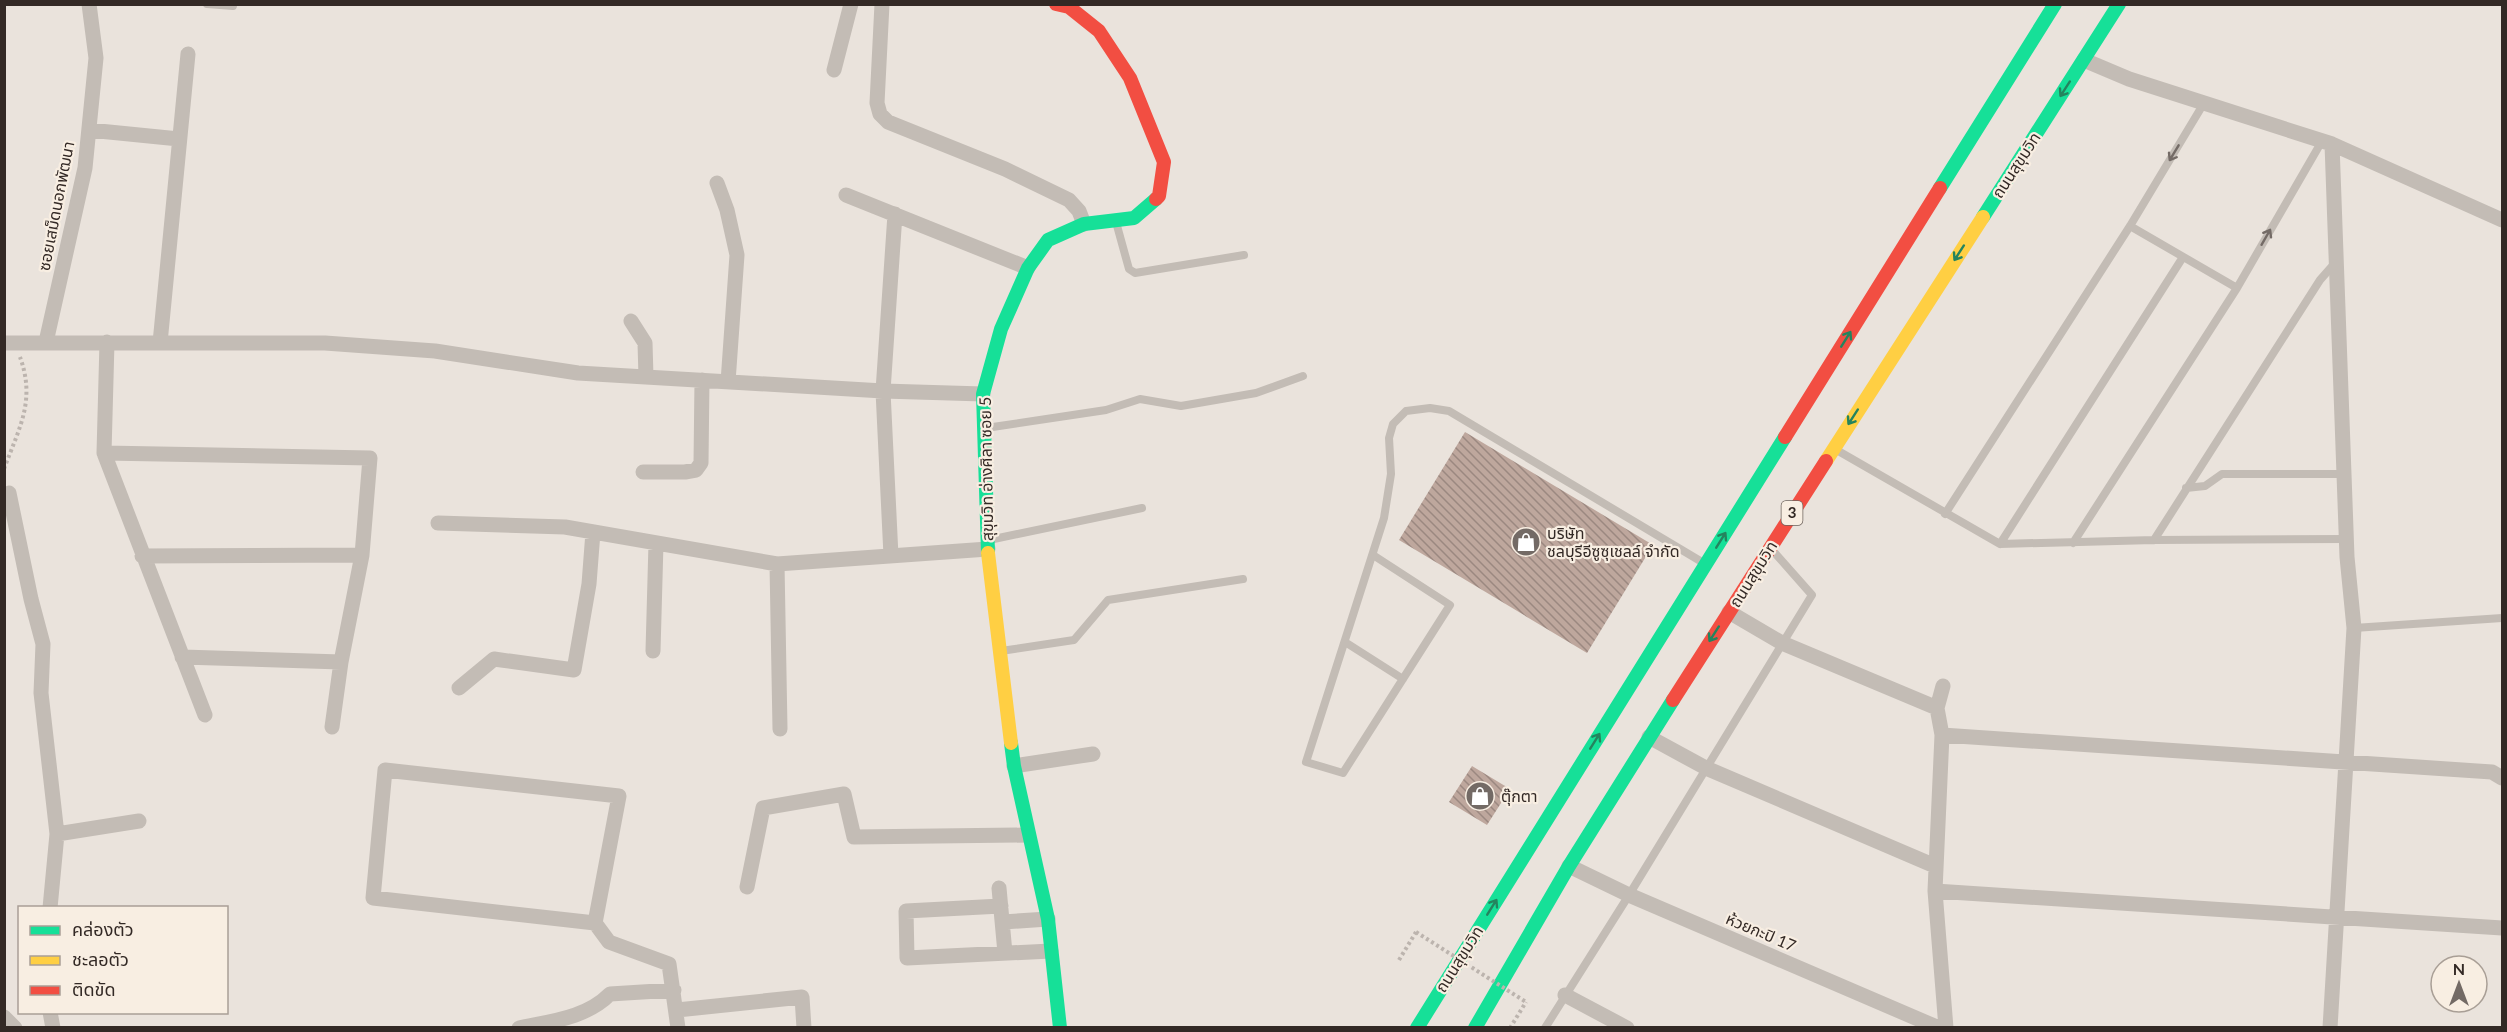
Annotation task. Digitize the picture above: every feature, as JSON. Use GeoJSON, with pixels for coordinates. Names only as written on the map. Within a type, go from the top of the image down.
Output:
{"type":"FeatureCollection","features":[{"type":"Feature","properties":{"kind":"main road","name":"ถนนสุขุมวิท"},"geometry":{"type":"LineString","coordinates":[[1417,1028],[2055,4]]}},
{"type":"Feature","properties":{"kind":"main road","name":"ถนนสุขุมวิท"},"geometry":{"type":"LineString","coordinates":[[1475,1028],[1569,866],[1649,737],[2119,4]]}},
{"type":"Feature","properties":{"kind":"main road","name":"สุขุมวิท อ่างศิลา ซอย 5"},"geometry":{"type":"LineString","coordinates":[[1060,1028],[1048,919],[1014,766],[999,651],[988,545],[983,394],[1001,329],[1028,268],[1048,240],[1084,224],[1134,218],[1159,196],[1164,162],[1130,78],[1100,31],[1064,5]]}},
{"type":"Feature","properties":{"kind":"street","name":"ซอยเสม็ดนอกพัฒนา"},"geometry":{"type":"LineString","coordinates":[[46,342],[85,168],[96,58],[89,4]]}},
{"type":"Feature","properties":{"kind":"street"},"geometry":{"type":"LineString","coordinates":[[834,70],[851,4]]}},
{"type":"Feature","properties":{"kind":"street"},"geometry":{"type":"LineString","coordinates":[[882,4],[877,87],[880,114],[888,122],[1005,169],[1069,200],[1079,211],[1084,224]]}},
{"type":"Feature","properties":{"kind":"street"},"geometry":{"type":"LineString","coordinates":[[160,343],[188,54]]}},
{"type":"Feature","properties":{"kind":"street"},"geometry":{"type":"LineString","coordinates":[[2084,60],[2129,79],[2327,142],[2502,220]]}},
{"type":"Feature","properties":{"kind":"street"},"geometry":{"type":"LineString","coordinates":[[89,130],[179,139]]}},
{"type":"Feature","properties":{"kind":"street"},"geometry":{"type":"LineString","coordinates":[[2327,142],[2337,260],[2346,539],[2354,628],[2330,1028]]}},
{"type":"Feature","properties":{"kind":"street"},"geometry":{"type":"LineString","coordinates":[[717,183],[727,210],[737,255],[728,382]]}},
{"type":"Feature","properties":{"kind":"street"},"geometry":{"type":"LineString","coordinates":[[846,195],[1028,268]]}},
{"type":"Feature","properties":{"kind":"street"},"geometry":{"type":"LineString","coordinates":[[891,556],[883,391],[895,214]]}},
{"type":"Feature","properties":{"kind":"street"},"geometry":{"type":"LineString","coordinates":[[631,321],[645,343],[646,377]]}},
{"type":"Feature","properties":{"kind":"street"},"geometry":{"type":"LineString","coordinates":[[107,342],[104,453],[205,715]]}},
{"type":"Feature","properties":{"kind":"street"},"geometry":{"type":"LineString","coordinates":[[9,343],[336,344],[435,351],[578,372],[883,391],[983,394]]}},
{"type":"Feature","properties":{"kind":"street"},"geometry":{"type":"LineString","coordinates":[[643,472],[685,472],[696,470],[701,463],[702,380]]}},
{"type":"Feature","properties":{"kind":"street"},"geometry":{"type":"LineString","coordinates":[[104,453],[370,458],[362,555],[341,662],[332,728]]}},
{"type":"Feature","properties":{"kind":"street"},"geometry":{"type":"LineString","coordinates":[[9,493],[31,599],[43,644],[41,693],[57,834],[50,906]]}},
{"type":"Feature","properties":{"kind":"street"},"geometry":{"type":"LineString","coordinates":[[438,523],[564,526],[777,564],[891,556],[988,545]]}},
{"type":"Feature","properties":{"kind":"street"},"geometry":{"type":"LineString","coordinates":[[459,688],[494,659],[574,670],[589,584],[593,531]]}},
{"type":"Feature","properties":{"kind":"street"},"geometry":{"type":"LineString","coordinates":[[653,651],[657,543]]}},
{"type":"Feature","properties":{"kind":"street"},"geometry":{"type":"LineString","coordinates":[[142,556],[362,555]]}},
{"type":"Feature","properties":{"kind":"street"},"geometry":{"type":"LineString","coordinates":[[777,564],[780,729]]}},
{"type":"Feature","properties":{"kind":"street"},"geometry":{"type":"LineString","coordinates":[[1729,612],[1782,643],[1937,708]]}},
{"type":"Feature","properties":{"kind":"street"},"geometry":{"type":"LineString","coordinates":[[182,657],[341,662]]}},
{"type":"Feature","properties":{"kind":"street"},"geometry":{"type":"LineString","coordinates":[[1943,686],[1937,708],[1942,735],[1935,891],[1946,1028]]}},
{"type":"Feature","properties":{"kind":"street"},"geometry":{"type":"LineString","coordinates":[[1942,735],[2492,772],[2502,778]]}},
{"type":"Feature","properties":{"kind":"street"},"geometry":{"type":"LineString","coordinates":[[1649,737],[1706,768],[1935,866]]}},
{"type":"Feature","properties":{"kind":"street"},"geometry":{"type":"LineString","coordinates":[[1014,766],[1093,754]]}},
{"type":"Feature","properties":{"kind":"street"},"geometry":{"type":"LineString","coordinates":[[595,923],[373,898],[385,770],[619,796],[595,923],[609,942],[669,964],[678,1028]]}},
{"type":"Feature","properties":{"kind":"street"},"geometry":{"type":"LineString","coordinates":[[747,887],[764,808],[844,794],[854,837],[1028,834]]}},
{"type":"Feature","properties":{"kind":"street"},"geometry":{"type":"LineString","coordinates":[[57,834],[139,821]]}},
{"type":"Feature","properties":{"kind":"street","name":"ห้วยกะปิ 17"},"geometry":{"type":"LineString","coordinates":[[1569,866],[1629,895],[1939,1028]]}},
{"type":"Feature","properties":{"kind":"street"},"geometry":{"type":"LineString","coordinates":[[999,888],[1005,953]]}},
{"type":"Feature","properties":{"kind":"street"},"geometry":{"type":"LineString","coordinates":[[1935,891],[2502,928]]}},
{"type":"Feature","properties":{"kind":"street"},"geometry":{"type":"LineString","coordinates":[[1001,906],[906,911],[907,958],[1051,951]]}},
{"type":"Feature","properties":{"kind":"street"},"geometry":{"type":"LineString","coordinates":[[1003,922],[1048,919]]}},
{"type":"Feature","properties":{"kind":"street"},"geometry":{"type":"LineString","coordinates":[[519,1028],[574,1016],[598,1006],[610,994],[674,990]]}},
{"type":"Feature","properties":{"kind":"street"},"geometry":{"type":"LineString","coordinates":[[1565,995],[1627,1028]]}},
{"type":"Feature","properties":{"kind":"street"},"geometry":{"type":"LineString","coordinates":[[677,1010],[802,997],[804,1028]]}},
{"type":"Feature","properties":{"kind":"street"},"geometry":{"type":"LineString","coordinates":[[4,1017],[15,1028]]}},
{"type":"Feature","properties":{"kind":"lane"},"geometry":{"type":"LineString","coordinates":[[207,4],[233,6]]}},
{"type":"Feature","properties":{"kind":"lane"},"geometry":{"type":"LineString","coordinates":[[1945,514],[2130,226],[2204,103]]}},
{"type":"Feature","properties":{"kind":"lane"},"geometry":{"type":"LineString","coordinates":[[2073,543],[2237,288],[2327,142]]}},
{"type":"Feature","properties":{"kind":"lane"},"geometry":{"type":"LineString","coordinates":[[1116,220],[1129,269],[1135,273],[1244,255]]}},
{"type":"Feature","properties":{"kind":"lane"},"geometry":{"type":"LineString","coordinates":[[2130,226],[2237,288]]}},
{"type":"Feature","properties":{"kind":"lane"},"geometry":{"type":"LineString","coordinates":[[2000,544],[2183,257]]}},
{"type":"Feature","properties":{"kind":"lane"},"geometry":{"type":"LineString","coordinates":[[2154,540],[2320,280],[2337,260]]}},
{"type":"Feature","properties":{"kind":"lane"},"geometry":{"type":"LineString","coordinates":[[984,428],[1106,410],[1140,399],[1181,406],[1256,393],[1303,376]]}},
{"type":"Feature","properties":{"kind":"lane"},"geometry":{"type":"LineString","coordinates":[[1373,555],[1450,605],[1343,774],[1306,762],[1384,518],[1391,474],[1389,438],[1393,424],[1406,411],[1430,408],[1449,411],[1706,565]]}},
{"type":"Feature","properties":{"kind":"lane"},"geometry":{"type":"LineString","coordinates":[[1833,448],[2000,544],[2346,539]]}},
{"type":"Feature","properties":{"kind":"lane"},"geometry":{"type":"LineString","coordinates":[[2186,488],[2205,486],[2222,474],[2343,474]]}},
{"type":"Feature","properties":{"kind":"lane"},"geometry":{"type":"LineString","coordinates":[[988,545],[1142,508]]}},
{"type":"Feature","properties":{"kind":"lane"},"geometry":{"type":"LineString","coordinates":[[1545,1028],[1812,595],[1770,547]]}},
{"type":"Feature","properties":{"kind":"lane"},"geometry":{"type":"LineString","coordinates":[[999,651],[1074,640],[1108,600],[1243,579]]}},
{"type":"Feature","properties":{"kind":"lane"},"geometry":{"type":"LineString","coordinates":[[2354,628],[2502,618]]}},
{"type":"Feature","properties":{"kind":"lane"},"geometry":{"type":"LineString","coordinates":[[1345,642],[1403,679]]}},
{"type":"Feature","properties":{"kind":"path"},"geometry":{"type":"LineString","coordinates":[[4,469],[27,408],[27,376],[9,343]]}},
{"type":"Feature","properties":{"kind":"path"},"geometry":{"type":"LineString","coordinates":[[1399,960],[1416,932],[1526,1002],[1510,1028]]}},
{"type":"Feature","properties":{"kind":"building","name":"บริษัท ชลบุรีอีซูซุเชลล์ จำกัด"},"geometry":{"type":"Polygon","coordinates":[[[1465,432],[1653,545],[1587,653],[1399,540],[1465,432]]]}},
{"type":"Feature","properties":{"kind":"building","name":"ตุ๊กตา"},"geometry":{"type":"Polygon","coordinates":[[[1472,766],[1510,789],[1487,825],[1449,802],[1472,766]]]}},
{"type":"Feature","properties":{"kind":"traffic: fast"},"geometry":{"type":"LineString","coordinates":[[1940,188],[2055,4]]}},
{"type":"Feature","properties":{"kind":"traffic: fast"},"geometry":{"type":"LineString","coordinates":[[1983,217],[2119,4]]}},
{"type":"Feature","properties":{"kind":"traffic: fast"},"geometry":{"type":"LineString","coordinates":[[988,553],[983,394],[1001,329],[1028,268],[1048,240],[1084,224],[1134,218],[1156,199]]}},
{"type":"Feature","properties":{"kind":"traffic: fast"},"geometry":{"type":"LineString","coordinates":[[1417,1028],[1785,437]]}},
{"type":"Feature","properties":{"kind":"traffic: fast"},"geometry":{"type":"LineString","coordinates":[[1475,1028],[1569,866],[1673,700]]}},
{"type":"Feature","properties":{"kind":"traffic: fast"},"geometry":{"type":"LineString","coordinates":[[1011,743],[1048,919],[1060,1028]]}},
{"type":"Feature","properties":{"kind":"traffic: slow"},"geometry":{"type":"LineString","coordinates":[[1826,461],[1983,217]]}},
{"type":"Feature","properties":{"kind":"traffic: slow"},"geometry":{"type":"LineString","coordinates":[[988,553],[1011,743]]}},
{"type":"Feature","properties":{"kind":"traffic: jam"},"geometry":{"type":"LineString","coordinates":[[1056,4],[1069,7],[1099,31],[1130,78],[1164,162],[1159,196],[1156,199]]}},
{"type":"Feature","properties":{"kind":"traffic: jam"},"geometry":{"type":"LineString","coordinates":[[1785,437],[1940,188]]}},
{"type":"Feature","properties":{"kind":"traffic: jam"},"geometry":{"type":"LineString","coordinates":[[1673,700],[1826,461]]}},
{"type":"Feature","properties":{"kind":"place","name":"บริษัท ชลบุรีอีซูซุเชลล์ จำกัด"},"geometry":{"type":"Point","coordinates":[1526,542]}},
{"type":"Feature","properties":{"kind":"place","name":"ตุ๊กตา"},"geometry":{"type":"Point","coordinates":[1480,796]}}]}
